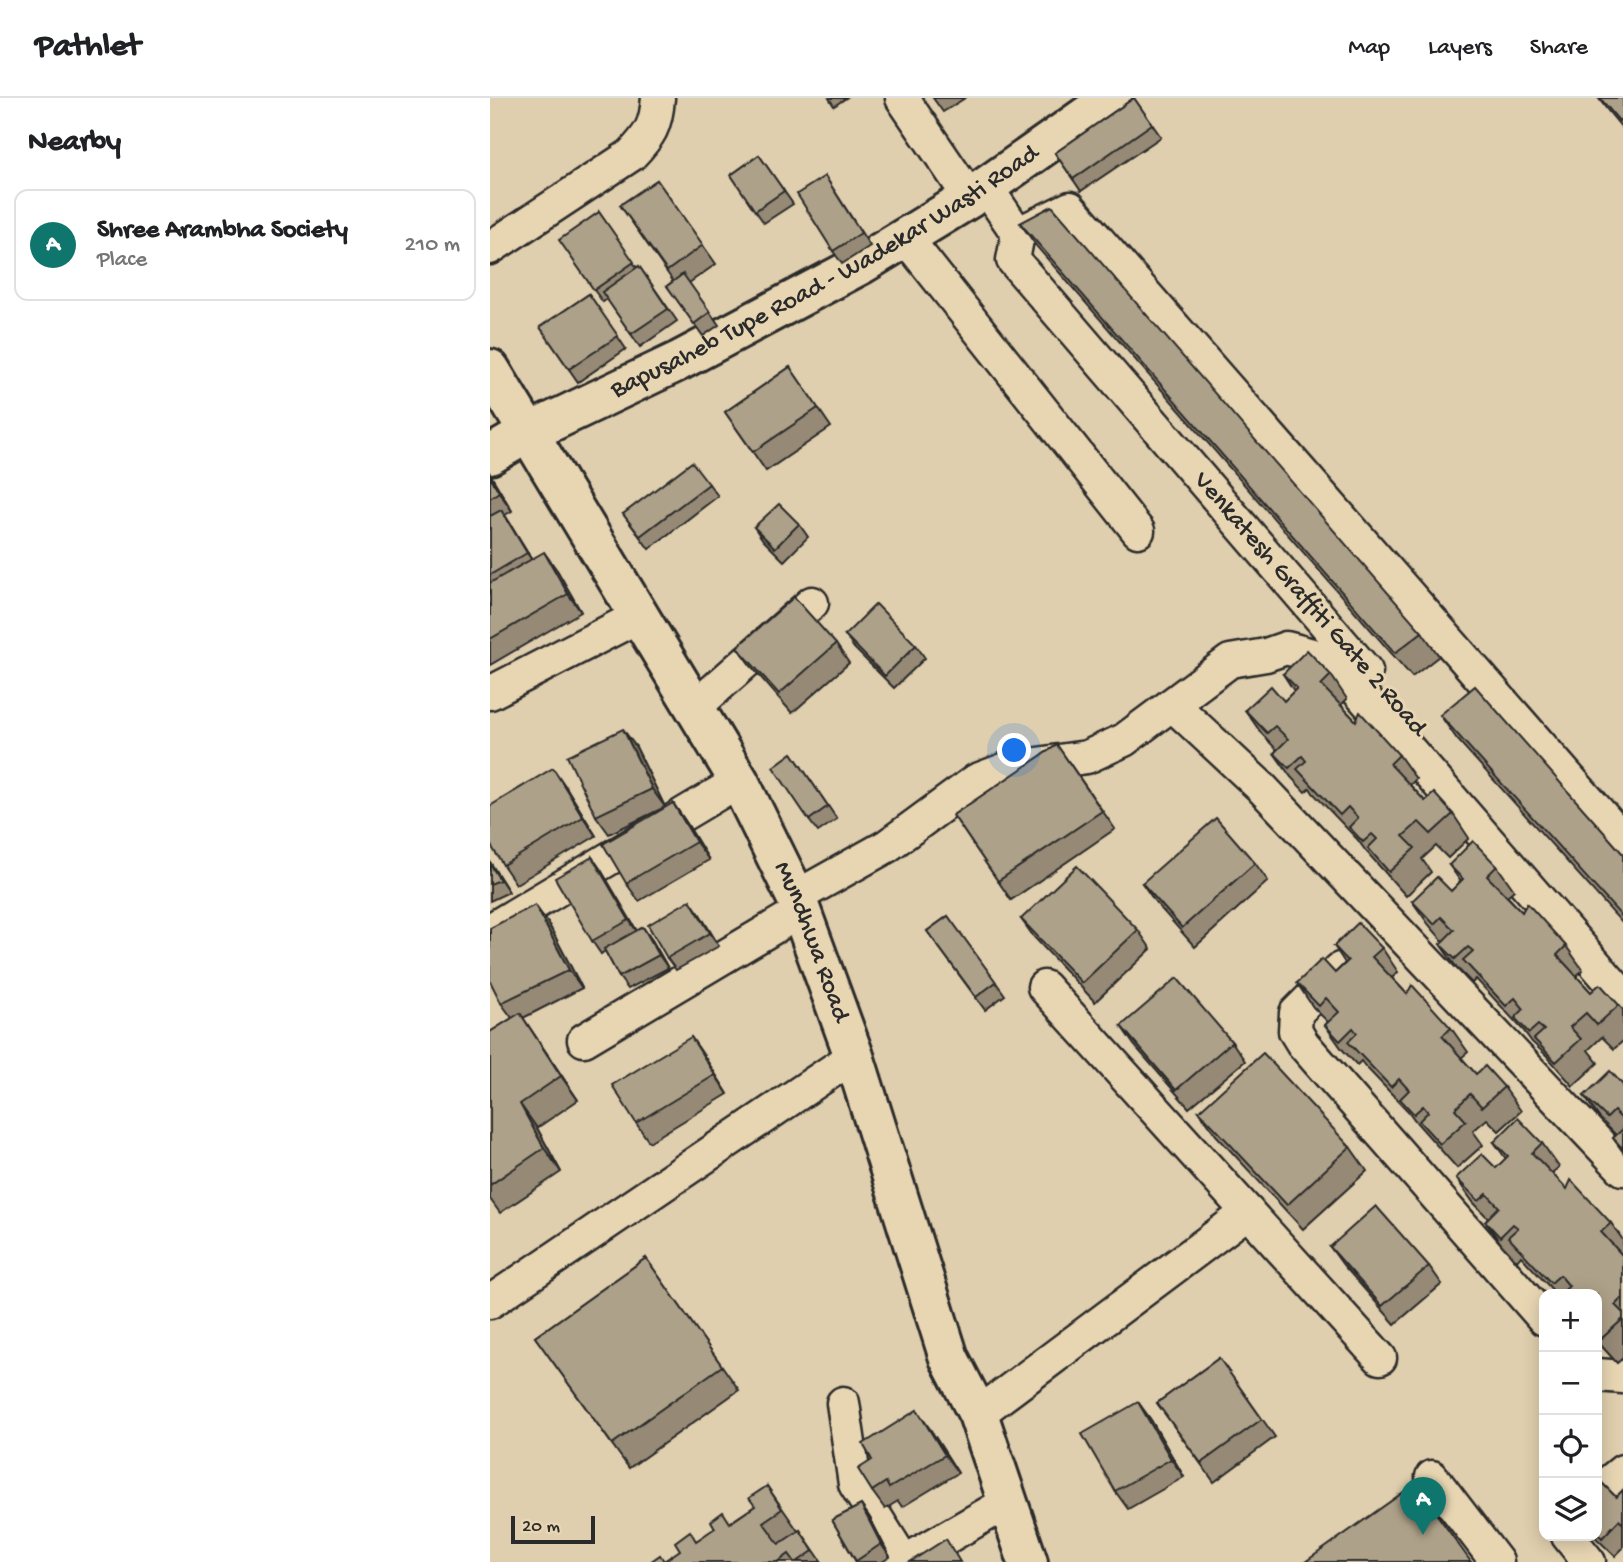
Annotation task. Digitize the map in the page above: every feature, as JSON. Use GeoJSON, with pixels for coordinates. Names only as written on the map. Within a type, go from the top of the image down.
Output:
{"type":"FeatureCollection","features":[{"type":"Feature","properties":{"kind":"main road","name":"Bapusaheb Tupe Road - Wadekar Wasti Road"},"geometry":{"type":"LineString","coordinates":[[490,455],[528,433],[679,361],[862,264],[978,192],[1112,98]]}},
{"type":"Feature","properties":{"kind":"main road","name":"Mundhwa Road"},"geometry":{"type":"LineString","coordinates":[[490,369],[739,781],[798,904],[854,1056],[949,1358],[978,1414],[1027,1561]]}},
{"type":"Feature","properties":{"kind":"street"},"geometry":{"type":"LineString","coordinates":[[490,248],[631,155],[650,135],[657,115],[657,98]]}},
{"type":"Feature","properties":{"kind":"street"},"geometry":{"type":"LineString","coordinates":[[902,98],[978,192],[1017,234],[1070,208],[1623,840]]}},
{"type":"Feature","properties":{"kind":"street","name":"Venkatesh Graffiti Gate 2 Road"},"geometry":{"type":"LineString","coordinates":[[1017,234],[1013,260],[1623,969]]}},
{"type":"Feature","properties":{"kind":"street"},"geometry":{"type":"LineString","coordinates":[[906,238],[1138,531]]}},
{"type":"Feature","properties":{"kind":"street"},"geometry":{"type":"LineString","coordinates":[[694,708],[812,603]]}},
{"type":"Feature","properties":{"kind":"street"},"geometry":{"type":"LineString","coordinates":[[490,694],[639,616]]}},
{"type":"Feature","properties":{"kind":"street"},"geometry":{"type":"LineString","coordinates":[[584,1040],[887,846],[977,780],[1009,768],[1087,757],[1124,740],[1230,661],[1266,655],[1286,648],[1331,660],[1623,996]]}},
{"type":"Feature","properties":{"kind":"street"},"geometry":{"type":"LineString","coordinates":[[1173,705],[1261,787],[1374,937],[1623,1169]]}},
{"type":"Feature","properties":{"kind":"street"},"geometry":{"type":"LineString","coordinates":[[490,930],[739,781]]}},
{"type":"Feature","properties":{"kind":"street"},"geometry":{"type":"LineString","coordinates":[[1374,937],[1296,1013],[1295,1031],[1303,1044],[1539,1313]]}},
{"type":"Feature","properties":{"kind":"street"},"geometry":{"type":"LineString","coordinates":[[1044,987],[1380,1358]]}},
{"type":"Feature","properties":{"kind":"street"},"geometry":{"type":"LineString","coordinates":[[490,1302],[854,1056]]}},
{"type":"Feature","properties":{"kind":"street"},"geometry":{"type":"LineString","coordinates":[[978,1414],[1248,1212]]}},
{"type":"Feature","properties":{"kind":"street"},"geometry":{"type":"LineString","coordinates":[[1602,1375],[1623,1377]]}},
{"type":"Feature","properties":{"kind":"street"},"geometry":{"type":"LineString","coordinates":[[843,1403],[855,1484],[904,1562],[1008,1502]]}},
{"type":"Feature","properties":{"kind":"street"},"geometry":{"type":"LineString","coordinates":[[1602,1488],[1623,1471]]}},
{"type":"Feature","properties":{"kind":"street"},"geometry":{"type":"LineString","coordinates":[[1432,1477],[1497,1562]]}},
{"type":"Feature","properties":{"kind":"street"},"geometry":{"type":"LineString","coordinates":[[1572,1541],[1589,1562]]}},
{"type":"Feature","properties":{"kind":"building"},"geometry":{"type":"Polygon","coordinates":[[[1134,98],[1152,124],[1073,179],[1055,153],[1134,98]]]}},
{"type":"Feature","properties":{"kind":"building"},"geometry":{"type":"Polygon","coordinates":[[[1600,98],[1623,98],[1623,117],[1619,121],[1600,98]]]}},
{"type":"Feature","properties":{"kind":"building"},"geometry":{"type":"Polygon","coordinates":[[[759,155],[784,191],[755,211],[731,175],[759,155]]]}},
{"type":"Feature","properties":{"kind":"building"},"geometry":{"type":"Polygon","coordinates":[[[825,176],[861,233],[833,251],[797,194],[825,176]]]}},
{"type":"Feature","properties":{"kind":"building"},"geometry":{"type":"Polygon","coordinates":[[[657,180],[703,245],[667,271],[620,205],[657,180]]]}},
{"type":"Feature","properties":{"kind":"building"},"geometry":{"type":"Polygon","coordinates":[[[1052,206],[1422,632],[1395,653],[1020,223],[1052,206]]]}},
{"type":"Feature","properties":{"kind":"building"},"geometry":{"type":"Polygon","coordinates":[[[599,212],[634,262],[594,290],[559,240],[599,212]]]}},
{"type":"Feature","properties":{"kind":"building"},"geometry":{"type":"Polygon","coordinates":[[[639,266],[668,309],[631,334],[602,292],[639,266]]]}},
{"type":"Feature","properties":{"kind":"building"},"geometry":{"type":"Polygon","coordinates":[[[683,274],[710,312],[694,324],[667,286],[683,274]]]}},
{"type":"Feature","properties":{"kind":"building"},"geometry":{"type":"Polygon","coordinates":[[[589,294],[618,336],[569,369],[540,327],[589,294]]]}},
{"type":"Feature","properties":{"kind":"building"},"geometry":{"type":"Polygon","coordinates":[[[790,367],[818,408],[753,452],[725,412],[790,367]]]}},
{"type":"Feature","properties":{"kind":"building"},"geometry":{"type":"Polygon","coordinates":[[[692,462],[709,484],[640,536],[623,514],[692,462]]]}},
{"type":"Feature","properties":{"kind":"building"},"geometry":{"type":"Polygon","coordinates":[[[490,477],[499,492],[490,498],[490,477]]]}},
{"type":"Feature","properties":{"kind":"building"},"geometry":{"type":"Polygon","coordinates":[[[779,504],[799,524],[775,548],[754,527],[779,504]]]}},
{"type":"Feature","properties":{"kind":"building"},"geometry":{"type":"Polygon","coordinates":[[[501,510],[527,553],[490,575],[490,516],[501,510]]]}},
{"type":"Feature","properties":{"kind":"building"},"geometry":{"type":"Polygon","coordinates":[[[544,552],[568,594],[490,639],[490,583],[544,552]]]}},
{"type":"Feature","properties":{"kind":"building"},"geometry":{"type":"Polygon","coordinates":[[[794,597],[836,644],[779,694],[737,647],[794,597]]]}},
{"type":"Feature","properties":{"kind":"building"},"geometry":{"type":"Polygon","coordinates":[[[876,604],[916,645],[885,676],[845,635],[876,604]]]}},
{"type":"Feature","properties":{"kind":"building"},"geometry":{"type":"Polygon","coordinates":[[[1307,650],[1331,675],[1321,685],[1356,721],[1360,712],[1399,755],[1390,764],[1425,801],[1434,793],[1453,814],[1431,834],[1419,822],[1403,836],[1415,848],[1389,872],[1368,848],[1377,839],[1372,834],[1363,842],[1349,827],[1358,818],[1348,807],[1340,815],[1297,769],[1306,761],[1302,756],[1289,768],[1274,753],[1288,739],[1275,726],[1267,733],[1245,710],[1271,686],[1284,701],[1297,688],[1283,674],[1307,650]]]}},
{"type":"Feature","properties":{"kind":"building"},"geometry":{"type":"Polygon","coordinates":[[[1475,686],[1623,854],[1623,918],[1440,715],[1475,686]]]}},
{"type":"Feature","properties":{"kind":"building"},"geometry":{"type":"Polygon","coordinates":[[[623,729],[652,789],[596,816],[567,756],[623,729]]]}},
{"type":"Feature","properties":{"kind":"building"},"geometry":{"type":"Polygon","coordinates":[[[1057,745],[1102,811],[998,881],[953,815],[1057,745]]]}},
{"type":"Feature","properties":{"kind":"building"},"geometry":{"type":"Polygon","coordinates":[[[792,753],[828,806],[809,820],[773,767],[792,753]]]}},
{"type":"Feature","properties":{"kind":"building"},"geometry":{"type":"Polygon","coordinates":[[[553,768],[583,817],[503,865],[490,844],[490,806],[553,768]]]}},
{"type":"Feature","properties":{"kind":"building"},"geometry":{"type":"Polygon","coordinates":[[[673,803],[696,842],[626,883],[603,844],[673,803]]]}},
{"type":"Feature","properties":{"kind":"building"},"geometry":{"type":"Polygon","coordinates":[[[1216,818],[1255,863],[1182,928],[1142,883],[1216,818]]]}},
{"type":"Feature","properties":{"kind":"building"},"geometry":{"type":"Polygon","coordinates":[[[1473,841],[1497,866],[1487,876],[1522,912],[1527,903],[1566,946],[1557,955],[1591,992],[1600,984],[1619,1005],[1597,1025],[1586,1013],[1570,1027],[1581,1039],[1556,1062],[1534,1039],[1544,1030],[1538,1025],[1529,1033],[1515,1018],[1524,1009],[1515,998],[1506,1006],[1463,960],[1473,951],[1468,947],[1455,959],[1440,944],[1454,930],[1441,917],[1434,924],[1412,901],[1437,877],[1451,891],[1463,879],[1449,865],[1473,841]]]}},
{"type":"Feature","properties":{"kind":"building"},"geometry":{"type":"Polygon","coordinates":[[[592,857],[629,920],[592,941],[555,878],[592,857]]]}},
{"type":"Feature","properties":{"kind":"building"},"geometry":{"type":"Polygon","coordinates":[[[490,864],[500,880],[490,884],[490,864]]]}},
{"type":"Feature","properties":{"kind":"building"},"geometry":{"type":"Polygon","coordinates":[[[1077,866],[1138,930],[1082,983],[1021,919],[1077,866]]]}},
{"type":"Feature","properties":{"kind":"building"},"geometry":{"type":"Polygon","coordinates":[[[690,900],[710,933],[667,958],[648,925],[690,900]]]}},
{"type":"Feature","properties":{"kind":"building"},"geometry":{"type":"Polygon","coordinates":[[[535,905],[569,970],[501,1003],[490,981],[490,928],[535,905]]]}},
{"type":"Feature","properties":{"kind":"building"},"geometry":{"type":"Polygon","coordinates":[[[948,916],[996,982],[976,997],[927,931],[948,916]]]}},
{"type":"Feature","properties":{"kind":"building"},"geometry":{"type":"Polygon","coordinates":[[[1358,923],[1382,948],[1372,957],[1407,994],[1412,985],[1451,1028],[1442,1036],[1476,1074],[1485,1066],[1504,1087],[1482,1107],[1470,1094],[1455,1109],[1466,1121],[1440,1144],[1419,1121],[1428,1112],[1423,1106],[1414,1114],[1400,1099],[1409,1090],[1399,1079],[1391,1087],[1348,1042],[1357,1033],[1353,1028],[1340,1041],[1325,1025],[1339,1012],[1326,998],[1319,1006],[1297,983],[1322,959],[1335,973],[1348,961],[1334,946],[1358,923]]]}},
{"type":"Feature","properties":{"kind":"building"},"geometry":{"type":"Polygon","coordinates":[[[643,927],[659,955],[619,977],[604,949],[643,927]]]}},
{"type":"Feature","properties":{"kind":"building"},"geometry":{"type":"Polygon","coordinates":[[[1177,978],[1232,1042],[1176,1090],[1121,1026],[1177,978]]]}},
{"type":"Feature","properties":{"kind":"building"},"geometry":{"type":"Polygon","coordinates":[[[520,1013],[561,1076],[520,1104],[544,1148],[490,1185],[490,1032],[520,1013]]]}},
{"type":"Feature","properties":{"kind":"building"},"geometry":{"type":"Polygon","coordinates":[[[691,1037],[715,1075],[636,1123],[612,1085],[691,1037]]]}},
{"type":"Feature","properties":{"kind":"building"},"geometry":{"type":"Polygon","coordinates":[[[1263,1053],[1350,1147],[1287,1205],[1199,1111],[1263,1053]]]}},
{"type":"Feature","properties":{"kind":"building"},"geometry":{"type":"Polygon","coordinates":[[[1610,1071],[1623,1085],[1623,1120],[1614,1111],[1607,1118],[1584,1096],[1610,1071]]]}},
{"type":"Feature","properties":{"kind":"building"},"geometry":{"type":"Polygon","coordinates":[[[1518,1118],[1542,1143],[1532,1153],[1567,1189],[1571,1180],[1611,1223],[1601,1232],[1623,1256],[1623,1297],[1615,1305],[1623,1313],[1623,1319],[1602,1338],[1602,1289],[1566,1289],[1569,1286],[1560,1275],[1551,1283],[1508,1237],[1518,1228],[1513,1224],[1500,1237],[1485,1221],[1499,1207],[1487,1194],[1479,1201],[1456,1178],[1482,1154],[1496,1168],[1508,1156],[1494,1142],[1518,1118]]]}},
{"type":"Feature","properties":{"kind":"building"},"geometry":{"type":"Polygon","coordinates":[[[1623,1129],[1623,1149],[1613,1138],[1623,1129]]]}},
{"type":"Feature","properties":{"kind":"building"},"geometry":{"type":"Polygon","coordinates":[[[1376,1206],[1429,1266],[1382,1306],[1330,1247],[1376,1206]]]}},
{"type":"Feature","properties":{"kind":"building"},"geometry":{"type":"Polygon","coordinates":[[[646,1258],[722,1366],[612,1444],[535,1337],[646,1258]]]}},
{"type":"Feature","properties":{"kind":"building"},"geometry":{"type":"Polygon","coordinates":[[[1219,1358],[1262,1419],[1201,1463],[1157,1403],[1219,1358]]]}},
{"type":"Feature","properties":{"kind":"building"},"geometry":{"type":"Polygon","coordinates":[[[1138,1402],[1171,1459],[1115,1491],[1082,1434],[1138,1402]]]}},
{"type":"Feature","properties":{"kind":"building"},"geometry":{"type":"Polygon","coordinates":[[[917,1410],[945,1455],[889,1488],[886,1482],[872,1491],[858,1469],[872,1460],[863,1444],[917,1410]]]}},
{"type":"Feature","properties":{"kind":"building"},"geometry":{"type":"Polygon","coordinates":[[[1602,1483],[1616,1497],[1623,1490],[1623,1524],[1619,1520],[1602,1538],[1602,1483]]]}},
{"type":"Feature","properties":{"kind":"building"},"geometry":{"type":"Polygon","coordinates":[[[1415,1484],[1471,1562],[1305,1562],[1415,1484]]]}},
{"type":"Feature","properties":{"kind":"building"},"geometry":{"type":"Polygon","coordinates":[[[767,1486],[782,1509],[763,1522],[779,1544],[800,1530],[813,1551],[797,1562],[789,1554],[778,1562],[650,1562],[660,1555],[664,1561],[680,1550],[675,1542],[690,1531],[696,1541],[715,1528],[711,1521],[723,1512],[730,1523],[755,1506],[749,1498],[767,1486]]]}},
{"type":"Feature","properties":{"kind":"building"},"geometry":{"type":"Polygon","coordinates":[[[861,1505],[881,1544],[856,1561],[832,1520],[861,1505]]]}},
{"type":"Feature","properties":{"kind":"building"},"geometry":{"type":"Polygon","coordinates":[[[946,1539],[960,1562],[910,1562],[946,1539]]]}},
{"type":"Feature","properties":{"kind":"place","name":"Shree Arambha Society"},"geometry":{"type":"Point","coordinates":[1423,1535]}}]}
